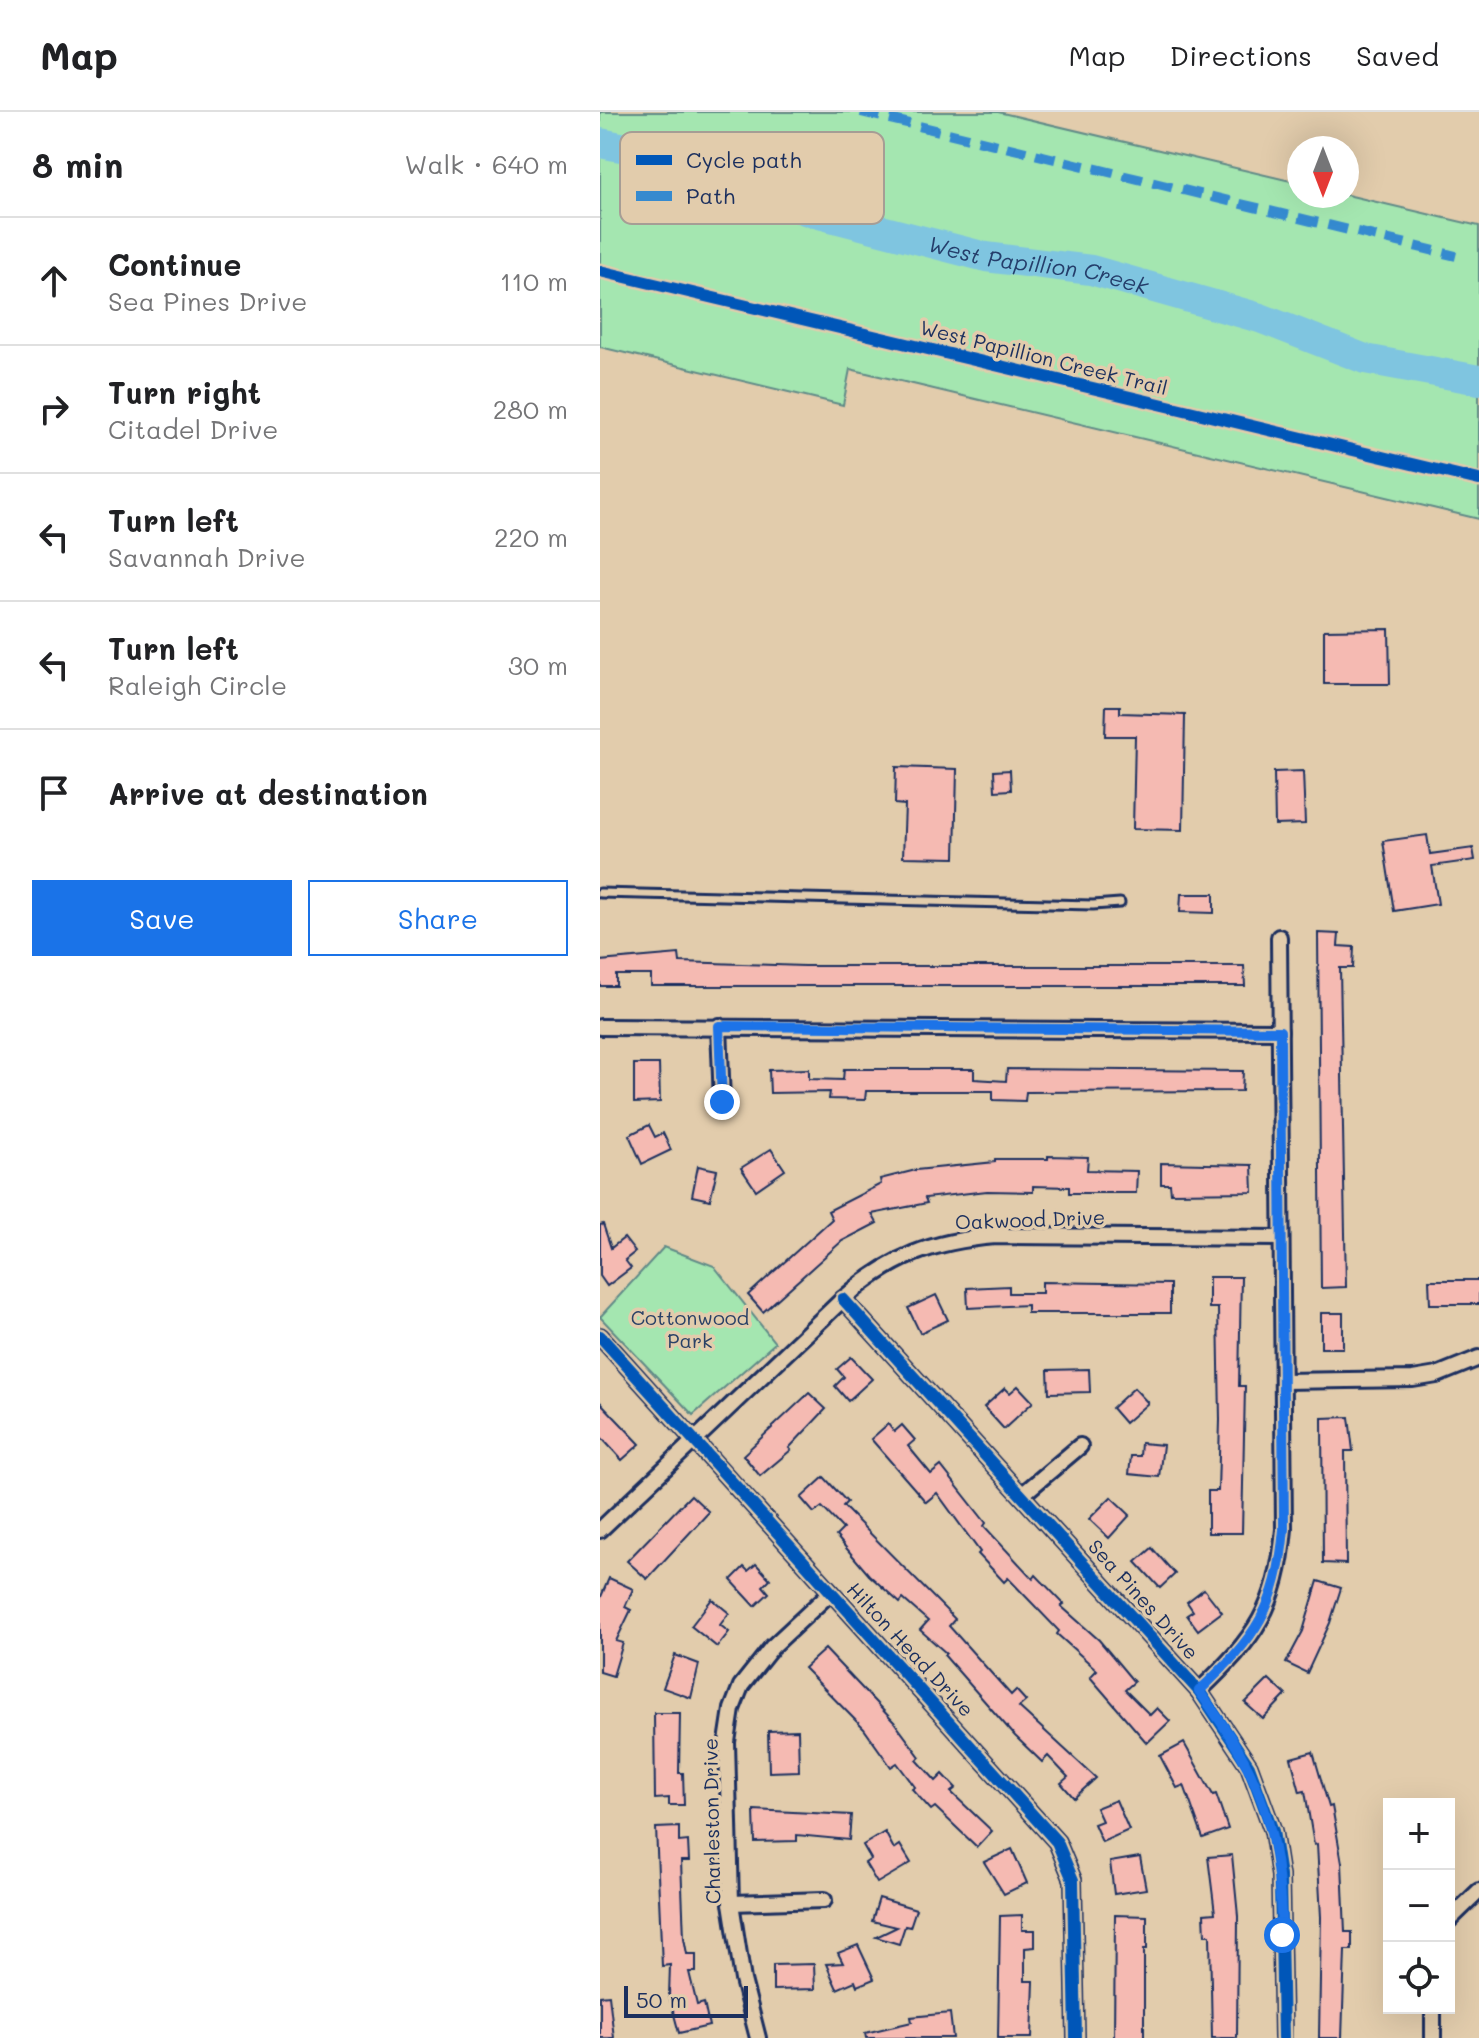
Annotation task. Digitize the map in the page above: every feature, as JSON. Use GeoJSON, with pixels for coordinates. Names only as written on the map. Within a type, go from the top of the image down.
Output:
{"type":"FeatureCollection","features":[{"type":"Feature","properties":{"kind":"street"},"geometry":{"type":"LineString","coordinates":[[1199,1691],[1241,1651],[1272,1600],[1281,1571],[1284,1529],[1279,937]]}},
{"type":"Feature","properties":{"kind":"street"},"geometry":{"type":"LineString","coordinates":[[719,1026],[722,1102]]}},
{"type":"Feature","properties":{"kind":"street"},"geometry":{"type":"LineString","coordinates":[[600,1027],[1280,1031]]}},
{"type":"Feature","properties":{"kind":"street","name":"Oakwood Drive"},"geometry":{"type":"LineString","coordinates":[[600,1530],[843,1299],[872,1274],[908,1255],[951,1240],[996,1236],[1281,1238]]}},
{"type":"Feature","properties":{"kind":"street","name":"Sea Pines Drive"},"geometry":{"type":"LineString","coordinates":[[843,1299],[1199,1691],[1249,1766],[1273,1831],[1280,1876],[1283,2038]]}},
{"type":"Feature","properties":{"kind":"street","name":"Hilton Head Drive"},"geometry":{"type":"LineString","coordinates":[[600,1336],[1057,1842],[1073,1880],[1076,2038]]}},
{"type":"Feature","properties":{"kind":"street"},"geometry":{"type":"LineString","coordinates":[[1283,1381],[1413,1379],[1437,1375],[1479,1358]]}},
{"type":"Feature","properties":{"kind":"street"},"geometry":{"type":"LineString","coordinates":[[1023,1494],[1080,1446]]}},
{"type":"Feature","properties":{"kind":"street","name":"Charleston Drive"},"geometry":{"type":"LineString","coordinates":[[758,2038],[743,1980],[731,1903],[727,1742],[732,1709],[741,1686],[772,1647],[831,1592]]}},
{"type":"Feature","properties":{"kind":"street"},"geometry":{"type":"LineString","coordinates":[[1455,1914],[1479,1891]]}},
{"type":"Feature","properties":{"kind":"street"},"geometry":{"type":"LineString","coordinates":[[731,1903],[824,1900]]}},
{"type":"Feature","properties":{"kind":"street"},"geometry":{"type":"LineString","coordinates":[[1433,2014],[1433,2038]]}},
{"type":"Feature","properties":{"kind":"lane"},"geometry":{"type":"LineString","coordinates":[[600,893],[1093,905],[1120,903]]}},
{"type":"Feature","properties":{"kind":"green space"},"geometry":{"type":"Polygon","coordinates":[[[600,112],[998,112],[1287,180],[1287,208],[1359,208],[1359,198],[1479,226],[1479,519],[850,369],[843,405],[600,347],[600,112]]]}},
{"type":"Feature","properties":{"kind":"green space","name":"Cottonwood Park"},"geometry":{"type":"Polygon","coordinates":[[[664,1247],[714,1266],[775,1343],[693,1415],[600,1317],[664,1247]]]}},
{"type":"Feature","properties":{"kind":"building"},"geometry":{"type":"Polygon","coordinates":[[[1389,629],[1390,684],[1324,684],[1324,630],[1389,629]]]}},
{"type":"Feature","properties":{"kind":"building"},"geometry":{"type":"Polygon","coordinates":[[[1106,706],[1120,706],[1120,713],[1185,715],[1183,830],[1133,829],[1135,736],[1105,736],[1106,706]]]}},
{"type":"Feature","properties":{"kind":"building"},"geometry":{"type":"Polygon","coordinates":[[[896,767],[957,769],[955,858],[903,857],[905,805],[895,804],[896,767]]]}},
{"type":"Feature","properties":{"kind":"building"},"geometry":{"type":"Polygon","coordinates":[[[1010,770],[1011,790],[995,791],[994,771],[1010,770]]]}},
{"type":"Feature","properties":{"kind":"building"},"geometry":{"type":"Polygon","coordinates":[[[1303,771],[1305,824],[1275,825],[1274,772],[1303,771]]]}},
{"type":"Feature","properties":{"kind":"building"},"geometry":{"type":"Polygon","coordinates":[[[1427,835],[1430,854],[1473,848],[1475,860],[1432,866],[1438,904],[1394,911],[1383,841],[1427,835]]]}},
{"type":"Feature","properties":{"kind":"building"},"geometry":{"type":"Polygon","coordinates":[[[1181,894],[1214,894],[1214,913],[1180,912],[1181,894]]]}},
{"type":"Feature","properties":{"kind":"building"},"geometry":{"type":"Polygon","coordinates":[[[1318,933],[1339,934],[1338,946],[1354,947],[1353,968],[1340,968],[1346,1287],[1321,1288],[1318,933]]]}},
{"type":"Feature","properties":{"kind":"building"},"geometry":{"type":"Polygon","coordinates":[[[679,954],[680,962],[804,966],[1244,966],[1245,986],[651,986],[651,975],[616,975],[616,986],[600,986],[600,961],[679,954]]]}},
{"type":"Feature","properties":{"kind":"building"},"geometry":{"type":"Polygon","coordinates":[[[634,1064],[659,1064],[660,1102],[634,1103],[634,1064]]]}},
{"type":"Feature","properties":{"kind":"building"},"geometry":{"type":"Polygon","coordinates":[[[809,1069],[809,1079],[843,1080],[844,1069],[974,1069],[974,1079],[1006,1081],[1007,1069],[1243,1071],[1242,1091],[1026,1092],[1025,1101],[993,1100],[993,1091],[866,1091],[865,1100],[829,1099],[830,1092],[770,1093],[769,1070],[809,1069]]]}},
{"type":"Feature","properties":{"kind":"building"},"geometry":{"type":"Polygon","coordinates":[[[649,1125],[655,1137],[663,1133],[671,1150],[642,1164],[629,1135],[649,1125]]]}},
{"type":"Feature","properties":{"kind":"building"},"geometry":{"type":"Polygon","coordinates":[[[771,1149],[785,1170],[756,1190],[741,1168],[771,1149]]]}},
{"type":"Feature","properties":{"kind":"building"},"geometry":{"type":"Polygon","coordinates":[[[1048,1156],[1088,1157],[1087,1170],[1137,1171],[1136,1193],[1069,1193],[1069,1187],[1033,1186],[1033,1192],[987,1191],[925,1198],[927,1203],[872,1214],[877,1223],[842,1241],[763,1312],[748,1295],[832,1219],[828,1211],[881,1184],[880,1179],[916,1170],[995,1162],[995,1159],[1048,1159],[1048,1156]]]}},
{"type":"Feature","properties":{"kind":"building"},"geometry":{"type":"Polygon","coordinates":[[[1161,1163],[1252,1165],[1253,1192],[1171,1193],[1170,1184],[1161,1184],[1161,1163]]]}},
{"type":"Feature","properties":{"kind":"building"},"geometry":{"type":"Polygon","coordinates":[[[698,1166],[717,1170],[710,1200],[692,1196],[698,1166]]]}},
{"type":"Feature","properties":{"kind":"building"},"geometry":{"type":"Polygon","coordinates":[[[603,1224],[611,1248],[624,1238],[635,1252],[625,1260],[631,1268],[607,1286],[600,1276],[600,1225],[603,1224]]]}},
{"type":"Feature","properties":{"kind":"building"},"geometry":{"type":"Polygon","coordinates":[[[1209,1277],[1241,1277],[1239,1386],[1245,1386],[1242,1533],[1208,1533],[1208,1491],[1218,1491],[1220,1420],[1218,1308],[1209,1308],[1209,1277]]]}},
{"type":"Feature","properties":{"kind":"building"},"geometry":{"type":"Polygon","coordinates":[[[1429,1280],[1479,1280],[1479,1304],[1430,1304],[1429,1280]]]}},
{"type":"Feature","properties":{"kind":"building"},"geometry":{"type":"Polygon","coordinates":[[[1042,1282],[1170,1284],[1170,1313],[1027,1313],[1027,1305],[968,1308],[967,1288],[1009,1286],[1009,1293],[1042,1293],[1042,1282]]]}},
{"type":"Feature","properties":{"kind":"building"},"geometry":{"type":"Polygon","coordinates":[[[936,1295],[948,1320],[920,1333],[908,1308],[936,1295]]]}},
{"type":"Feature","properties":{"kind":"building"},"geometry":{"type":"Polygon","coordinates":[[[1321,1313],[1343,1313],[1343,1348],[1321,1348],[1321,1313]]]}},
{"type":"Feature","properties":{"kind":"building"},"geometry":{"type":"Polygon","coordinates":[[[851,1357],[872,1379],[848,1401],[835,1386],[844,1377],[837,1369],[851,1357]]]}},
{"type":"Feature","properties":{"kind":"building"},"geometry":{"type":"Polygon","coordinates":[[[1089,1369],[1090,1392],[1049,1393],[1048,1370],[1089,1369]]]}},
{"type":"Feature","properties":{"kind":"building"},"geometry":{"type":"Polygon","coordinates":[[[1018,1386],[1033,1402],[1004,1429],[984,1407],[1005,1388],[1010,1393],[1018,1386]]]}},
{"type":"Feature","properties":{"kind":"building"},"geometry":{"type":"Polygon","coordinates":[[[1134,1388],[1148,1403],[1125,1423],[1112,1408],[1134,1388]]]}},
{"type":"Feature","properties":{"kind":"building"},"geometry":{"type":"Polygon","coordinates":[[[809,1393],[826,1409],[789,1448],[791,1450],[760,1476],[743,1455],[809,1393]]]}},
{"type":"Feature","properties":{"kind":"building"},"geometry":{"type":"Polygon","coordinates":[[[600,1402],[640,1444],[622,1460],[600,1436],[600,1402]]]}},
{"type":"Feature","properties":{"kind":"building"},"geometry":{"type":"Polygon","coordinates":[[[1349,1417],[1353,1451],[1345,1451],[1346,1564],[1323,1563],[1322,1418],[1349,1417]]]}},
{"type":"Feature","properties":{"kind":"building"},"geometry":{"type":"Polygon","coordinates":[[[888,1424],[894,1432],[902,1425],[915,1440],[908,1446],[931,1474],[941,1466],[986,1523],[984,1526],[1033,1579],[1036,1575],[1064,1604],[1061,1606],[1099,1640],[1134,1682],[1125,1690],[1150,1715],[1157,1708],[1170,1721],[1147,1743],[1090,1677],[1097,1670],[1057,1634],[1059,1631],[1008,1578],[1004,1582],[978,1554],[980,1552],[937,1493],[926,1502],[871,1439],[888,1424]]]}},
{"type":"Feature","properties":{"kind":"building"},"geometry":{"type":"Polygon","coordinates":[[[1141,1443],[1163,1445],[1159,1477],[1129,1474],[1131,1456],[1140,1456],[1141,1443]]]}},
{"type":"Feature","properties":{"kind":"building"},"geometry":{"type":"Polygon","coordinates":[[[824,1477],[847,1502],[843,1506],[955,1619],[949,1626],[1011,1695],[1016,1690],[1026,1701],[1019,1707],[1096,1778],[1074,1798],[1061,1783],[1068,1777],[1048,1756],[1042,1762],[1015,1736],[944,1655],[946,1653],[920,1630],[928,1621],[903,1599],[900,1603],[869,1575],[836,1536],[843,1529],[822,1507],[814,1513],[801,1498],[824,1477]]]}},
{"type":"Feature","properties":{"kind":"building"},"geometry":{"type":"Polygon","coordinates":[[[691,1495],[709,1512],[647,1579],[627,1561],[691,1495]]]}},
{"type":"Feature","properties":{"kind":"building"},"geometry":{"type":"Polygon","coordinates":[[[1111,1497],[1130,1515],[1109,1538],[1089,1519],[1111,1497]]]}},
{"type":"Feature","properties":{"kind":"building"},"geometry":{"type":"Polygon","coordinates":[[[1152,1548],[1175,1574],[1160,1588],[1136,1562],[1152,1548]]]}},
{"type":"Feature","properties":{"kind":"building"},"geometry":{"type":"Polygon","coordinates":[[[756,1564],[770,1579],[763,1586],[769,1593],[755,1606],[731,1580],[744,1567],[748,1571],[756,1564]]]}},
{"type":"Feature","properties":{"kind":"building"},"geometry":{"type":"Polygon","coordinates":[[[609,1578],[633,1589],[625,1607],[631,1610],[616,1641],[623,1643],[613,1676],[600,1672],[600,1599],[609,1578]]]}},
{"type":"Feature","properties":{"kind":"building"},"geometry":{"type":"Polygon","coordinates":[[[1318,1581],[1341,1588],[1330,1623],[1307,1673],[1286,1663],[1303,1631],[1318,1581]]]}},
{"type":"Feature","properties":{"kind":"building"},"geometry":{"type":"Polygon","coordinates":[[[1204,1589],[1222,1612],[1198,1630],[1187,1615],[1193,1611],[1187,1602],[1204,1589]]]}},
{"type":"Feature","properties":{"kind":"building"},"geometry":{"type":"Polygon","coordinates":[[[712,1599],[729,1613],[720,1625],[729,1632],[717,1647],[691,1626],[712,1599]]]}},
{"type":"Feature","properties":{"kind":"building"},"geometry":{"type":"Polygon","coordinates":[[[825,1649],[894,1722],[920,1757],[917,1760],[936,1781],[943,1774],[956,1788],[951,1792],[992,1831],[977,1847],[935,1807],[931,1810],[912,1789],[915,1787],[897,1763],[891,1767],[864,1729],[804,1668],[825,1649]]]}},
{"type":"Feature","properties":{"kind":"building"},"geometry":{"type":"Polygon","coordinates":[[[675,1655],[699,1664],[691,1698],[663,1688],[675,1655]]]}},
{"type":"Feature","properties":{"kind":"building"},"geometry":{"type":"Polygon","coordinates":[[[1269,1679],[1286,1695],[1263,1719],[1245,1703],[1269,1679]]]}},
{"type":"Feature","properties":{"kind":"building"},"geometry":{"type":"Polygon","coordinates":[[[654,1713],[680,1713],[679,1773],[683,1773],[684,1805],[669,1805],[669,1798],[655,1799],[654,1713]]]}},
{"type":"Feature","properties":{"kind":"building"},"geometry":{"type":"Polygon","coordinates":[[[798,1730],[799,1771],[769,1772],[768,1731],[798,1730]]]}},
{"type":"Feature","properties":{"kind":"building"},"geometry":{"type":"Polygon","coordinates":[[[1184,1743],[1213,1795],[1216,1794],[1228,1829],[1203,1838],[1184,1785],[1177,1788],[1160,1756],[1184,1743]]]}},
{"type":"Feature","properties":{"kind":"building"},"geometry":{"type":"Polygon","coordinates":[[[1313,1752],[1329,1807],[1332,1806],[1342,1863],[1345,1932],[1352,1932],[1352,1950],[1345,1950],[1342,2038],[1319,2038],[1321,1917],[1317,1844],[1314,1845],[1305,1791],[1300,1792],[1291,1758],[1313,1752]]]}},
{"type":"Feature","properties":{"kind":"building"},"geometry":{"type":"Polygon","coordinates":[[[1116,1800],[1129,1830],[1102,1842],[1094,1824],[1102,1821],[1096,1808],[1116,1800]]]}},
{"type":"Feature","properties":{"kind":"building"},"geometry":{"type":"Polygon","coordinates":[[[754,1810],[851,1815],[849,1840],[797,1835],[797,1841],[755,1842],[754,1810]]]}},
{"type":"Feature","properties":{"kind":"building"},"geometry":{"type":"Polygon","coordinates":[[[679,1827],[679,1842],[688,1841],[689,1861],[681,1861],[684,1938],[687,1954],[696,1954],[696,1972],[689,1972],[697,2005],[704,2003],[709,2026],[679,2033],[669,1996],[670,1965],[662,1966],[656,1828],[679,1827]]]}},
{"type":"Feature","properties":{"kind":"building"},"geometry":{"type":"Polygon","coordinates":[[[885,1832],[894,1849],[900,1845],[911,1863],[877,1883],[865,1863],[871,1859],[863,1845],[885,1832]]]}},
{"type":"Feature","properties":{"kind":"building"},"geometry":{"type":"Polygon","coordinates":[[[1012,1849],[1027,1883],[1004,1894],[984,1862],[1012,1849]]]}},
{"type":"Feature","properties":{"kind":"building"},"geometry":{"type":"Polygon","coordinates":[[[1232,1855],[1238,1916],[1237,2038],[1212,2038],[1210,1935],[1205,1935],[1204,1914],[1215,1913],[1208,1857],[1232,1855]]]}},
{"type":"Feature","properties":{"kind":"building"},"geometry":{"type":"Polygon","coordinates":[[[1140,1857],[1146,1889],[1114,1894],[1110,1862],[1140,1857]]]}},
{"type":"Feature","properties":{"kind":"building"},"geometry":{"type":"Polygon","coordinates":[[[879,1898],[916,1909],[910,1927],[905,1926],[899,1944],[876,1937],[897,1927],[872,1921],[879,1898]]]}},
{"type":"Feature","properties":{"kind":"building"},"geometry":{"type":"Polygon","coordinates":[[[1022,1915],[1022,1930],[1035,1930],[1035,1947],[1025,1948],[1025,1981],[1034,1981],[1032,2038],[998,2038],[1000,1916],[1022,1915]]]}},
{"type":"Feature","properties":{"kind":"building"},"geometry":{"type":"Polygon","coordinates":[[[1115,1915],[1147,1916],[1144,2038],[1114,2038],[1115,1915]]]}},
{"type":"Feature","properties":{"kind":"building"},"geometry":{"type":"Polygon","coordinates":[[[858,1945],[874,1979],[857,1986],[855,1981],[837,1989],[826,1964],[843,1963],[838,1953],[858,1945]]]}},
{"type":"Feature","properties":{"kind":"building"},"geometry":{"type":"Polygon","coordinates":[[[814,1964],[815,1989],[773,1990],[773,1965],[814,1964]]]}},
{"type":"Feature","properties":{"kind":"building"},"geometry":{"type":"Polygon","coordinates":[[[609,1995],[614,2038],[600,2038],[600,1996],[609,1995]]]}},
{"type":"Feature","properties":{"kind":"building"},"geometry":{"type":"Polygon","coordinates":[[[950,2013],[953,2038],[866,2038],[865,2033],[912,2022],[911,2017],[950,2013]]]}},
{"type":"Feature","properties":{"kind":"waterway","name":"West Papillion Creek"},"geometry":{"type":"LineString","coordinates":[[600,143],[620,147]]}},
{"type":"Feature","properties":{"kind":"waterway","name":"West Papillion Creek"},"geometry":{"type":"LineString","coordinates":[[858,224],[986,257],[1091,270],[1260,318],[1365,359],[1479,380]]}},
{"type":"Feature","properties":{"kind":"marked path"},"geometry":{"type":"LineString","coordinates":[[861,112],[1456,256]]}},
{"type":"Feature","properties":{"kind":"cycle path","name":"West Papillion Creek Trail"},"geometry":{"type":"LineString","coordinates":[[600,271],[1479,480]]}},
{"type":"Feature","properties":{"kind":"cycle path"},"geometry":{"type":"LineString","coordinates":[[843,1299],[1199,1691],[1249,1766],[1273,1831],[1280,1876],[1283,2038]]}},
{"type":"Feature","properties":{"kind":"cycle path"},"geometry":{"type":"LineString","coordinates":[[600,1336],[1057,1842],[1073,1880],[1076,2038]]}},
{"type":"Feature","properties":{"kind":"route"},"geometry":{"type":"LineString","coordinates":[[722,1102],[719,1026],[1280,1031],[1284,1529],[1281,1571],[1272,1600],[1241,1651],[1199,1691],[1249,1766],[1273,1831],[1280,1876],[1282,1935]]}}]}
